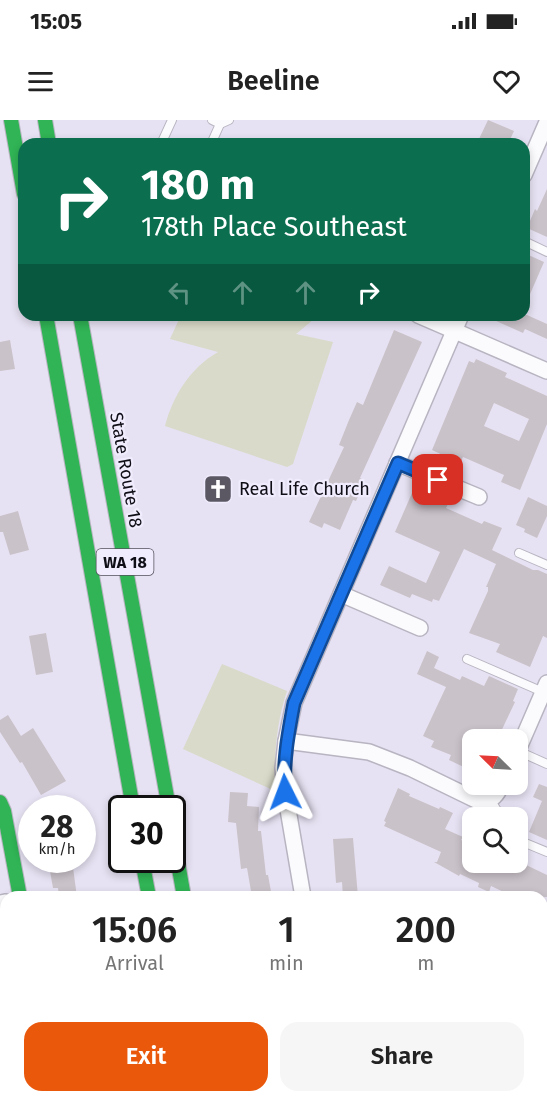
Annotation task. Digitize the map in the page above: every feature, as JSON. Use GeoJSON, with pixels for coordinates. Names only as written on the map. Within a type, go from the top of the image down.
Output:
{"type":"FeatureCollection","features":[{"type":"Feature","properties":{"kind":"main road"},"geometry":{"type":"LineString","coordinates":[[11,120],[18,160]]}},
{"type":"Feature","properties":{"kind":"main road"},"geometry":{"type":"LineString","coordinates":[[45,120],[48,138]]}},
{"type":"Feature","properties":{"kind":"main road","name":"WA 18"},"geometry":{"type":"LineString","coordinates":[[47,321],[131,795]]}},
{"type":"Feature","properties":{"kind":"main road","name":"State Route 18"},"geometry":{"type":"LineString","coordinates":[[81,321],[167,795]]}},
{"type":"Feature","properties":{"kind":"main road"},"geometry":{"type":"LineString","coordinates":[[0,802],[4,811],[19,891]]}},
{"type":"Feature","properties":{"kind":"main road"},"geometry":{"type":"LineString","coordinates":[[144,873],[148,891]]}},
{"type":"Feature","properties":{"kind":"main road"},"geometry":{"type":"LineString","coordinates":[[180,873],[183,891]]}},
{"type":"Feature","properties":{"kind":"street"},"geometry":{"type":"LineString","coordinates":[[530,161],[547,122]]}},
{"type":"Feature","properties":{"kind":"street"},"geometry":{"type":"LineString","coordinates":[[432,321],[547,371]]}},
{"type":"Feature","properties":{"kind":"street"},"geometry":{"type":"LineString","coordinates":[[302,891],[283,768],[294,703],[458,321]]}},
{"type":"Feature","properties":{"kind":"street"},"geometry":{"type":"LineString","coordinates":[[398,463],[479,497]]}},
{"type":"Feature","properties":{"kind":"street"},"geometry":{"type":"LineString","coordinates":[[341,594],[420,628]]}},
{"type":"Feature","properties":{"kind":"street"},"geometry":{"type":"LineString","coordinates":[[527,729],[545,688]]}},
{"type":"Feature","properties":{"kind":"street"},"geometry":{"type":"LineString","coordinates":[[286,741],[369,752],[410,768],[482,803],[491,801],[496,795]]}},
{"type":"Feature","properties":{"kind":"lane"},"geometry":{"type":"LineString","coordinates":[[164,138],[172,120]]}},
{"type":"Feature","properties":{"kind":"lane"},"geometry":{"type":"LineString","coordinates":[[212,120],[220,124]]}},
{"type":"Feature","properties":{"kind":"lane"},"geometry":{"type":"LineString","coordinates":[[214,138],[220,124],[229,120]]}},
{"type":"Feature","properties":{"kind":"lane"},"geometry":{"type":"LineString","coordinates":[[530,245],[547,252]]}},
{"type":"Feature","properties":{"kind":"lane"},"geometry":{"type":"LineString","coordinates":[[519,553],[547,566]]}},
{"type":"Feature","properties":{"kind":"lane"},"geometry":{"type":"LineString","coordinates":[[467,659],[545,688]]}},
{"type":"Feature","properties":{"kind":"lane"},"geometry":{"type":"LineString","coordinates":[[528,755],[547,764]]}},
{"type":"Feature","properties":{"kind":"lane"},"geometry":{"type":"LineString","coordinates":[[491,801],[495,807]]}},
{"type":"Feature","properties":{"kind":"lane"},"geometry":{"type":"LineString","coordinates":[[528,844],[547,852]]}},
{"type":"Feature","properties":{"kind":"green space"},"geometry":{"type":"Polygon","coordinates":[[[178,321],[312,321],[296,334],[333,342],[293,464],[287,467],[165,426],[168,415],[184,384],[199,366],[218,352],[170,339],[178,321]]]}},
{"type":"Feature","properties":{"kind":"green space"},"geometry":{"type":"Polygon","coordinates":[[[222,664],[287,691],[276,740],[275,791],[183,749],[222,664]]]}},
{"type":"Feature","properties":{"kind":"building"},"geometry":{"type":"Polygon","coordinates":[[[488,120],[514,131],[511,138],[479,138],[488,120]]]}},
{"type":"Feature","properties":{"kind":"building"},"geometry":{"type":"Polygon","coordinates":[[[547,189],[547,237],[530,229],[530,221],[535,209],[537,211],[547,189]]]}},
{"type":"Feature","properties":{"kind":"building"},"geometry":{"type":"Polygon","coordinates":[[[530,256],[544,262],[530,294],[530,256]]]}},
{"type":"Feature","properties":{"kind":"building"},"geometry":{"type":"Polygon","coordinates":[[[530,316],[547,324],[547,339],[525,329],[523,333],[496,321],[530,321],[530,316]]]}},
{"type":"Feature","properties":{"kind":"building"},"geometry":{"type":"Polygon","coordinates":[[[394,330],[422,342],[360,478],[365,481],[356,501],[353,500],[340,530],[324,523],[322,528],[309,522],[344,447],[339,445],[349,420],[357,402],[363,405],[394,330]]]}},
{"type":"Feature","properties":{"kind":"building"},"geometry":{"type":"Polygon","coordinates":[[[10,340],[15,369],[0,371],[0,342],[10,340]]]}},
{"type":"Feature","properties":{"kind":"building"},"geometry":{"type":"Polygon","coordinates":[[[476,359],[507,373],[505,377],[547,396],[547,424],[520,490],[501,482],[504,475],[463,457],[460,463],[432,450],[469,361],[474,363],[476,359]],[[494,403],[484,426],[519,441],[529,419],[494,403]]]}},
{"type":"Feature","properties":{"kind":"building"},"geometry":{"type":"Polygon","coordinates":[[[418,490],[448,504],[446,508],[482,524],[484,521],[502,528],[492,550],[533,570],[547,574],[547,638],[543,636],[530,667],[496,652],[500,644],[469,633],[488,591],[486,587],[496,564],[464,549],[439,601],[433,599],[432,602],[412,594],[410,598],[380,585],[389,566],[426,583],[440,552],[395,532],[412,493],[416,494],[418,490]]]}},
{"type":"Feature","properties":{"kind":"building"},"geometry":{"type":"Polygon","coordinates":[[[528,497],[547,506],[547,516],[537,538],[516,525],[528,497]]]}},
{"type":"Feature","properties":{"kind":"building"},"geometry":{"type":"Polygon","coordinates":[[[18,511],[29,550],[10,555],[3,532],[0,532],[0,516],[18,511]]]}},
{"type":"Feature","properties":{"kind":"building"},"geometry":{"type":"Polygon","coordinates":[[[46,633],[53,672],[36,675],[29,636],[46,633]]]}},
{"type":"Feature","properties":{"kind":"building"},"geometry":{"type":"Polygon","coordinates":[[[427,651],[439,657],[434,668],[460,680],[462,676],[484,686],[489,676],[518,689],[513,701],[515,702],[502,729],[462,729],[462,766],[449,760],[451,755],[431,747],[434,741],[423,736],[446,687],[417,674],[427,651]]]}},
{"type":"Feature","properties":{"kind":"building"},"geometry":{"type":"Polygon","coordinates":[[[8,715],[21,736],[33,728],[66,781],[41,795],[22,762],[20,763],[0,732],[0,720],[8,715]]]}},
{"type":"Feature","properties":{"kind":"building"},"geometry":{"type":"Polygon","coordinates":[[[539,784],[547,787],[547,840],[529,832],[542,801],[533,797],[539,784]]]}},
{"type":"Feature","properties":{"kind":"building"},"geometry":{"type":"Polygon","coordinates":[[[398,788],[410,794],[409,796],[453,813],[445,829],[462,837],[462,873],[528,873],[528,866],[547,875],[547,891],[501,891],[491,886],[489,891],[487,891],[478,887],[479,883],[460,874],[459,876],[434,862],[437,862],[441,852],[384,826],[386,822],[384,821],[398,788]]]}},
{"type":"Feature","properties":{"kind":"building"},"geometry":{"type":"Polygon","coordinates":[[[230,792],[248,793],[247,806],[259,807],[258,831],[261,831],[266,875],[268,875],[271,891],[251,891],[247,868],[241,869],[236,823],[228,822],[230,792]]]}},
{"type":"Feature","properties":{"kind":"building"},"geometry":{"type":"Polygon","coordinates":[[[353,838],[357,891],[343,891],[342,882],[336,883],[333,839],[353,838]]]}},
{"type":"Feature","properties":{"kind":"building"},"geometry":{"type":"Polygon","coordinates":[[[50,873],[74,873],[76,891],[58,891],[58,888],[53,888],[50,873]]]}},
{"type":"Feature","properties":{"kind":"traffic: fast"},"geometry":{"type":"LineString","coordinates":[[11,120],[18,160]]}},
{"type":"Feature","properties":{"kind":"traffic: fast"},"geometry":{"type":"LineString","coordinates":[[45,120],[48,138]]}},
{"type":"Feature","properties":{"kind":"traffic: fast"},"geometry":{"type":"LineString","coordinates":[[47,321],[131,795]]}},
{"type":"Feature","properties":{"kind":"traffic: fast"},"geometry":{"type":"LineString","coordinates":[[81,321],[167,795]]}},
{"type":"Feature","properties":{"kind":"traffic: fast"},"geometry":{"type":"LineString","coordinates":[[0,802],[4,811],[19,891]]}},
{"type":"Feature","properties":{"kind":"traffic: fast"},"geometry":{"type":"LineString","coordinates":[[144,873],[148,891]]}},
{"type":"Feature","properties":{"kind":"traffic: fast"},"geometry":{"type":"LineString","coordinates":[[180,873],[183,891]]}},
{"type":"Feature","properties":{"kind":"place","name":"Real Life Church"},"geometry":{"type":"Point","coordinates":[218,489]}},
{"type":"Feature","properties":{"kind":"route"},"geometry":{"type":"LineString","coordinates":[[285,792],[283,768],[294,703],[398,463],[438,480]]}}]}
